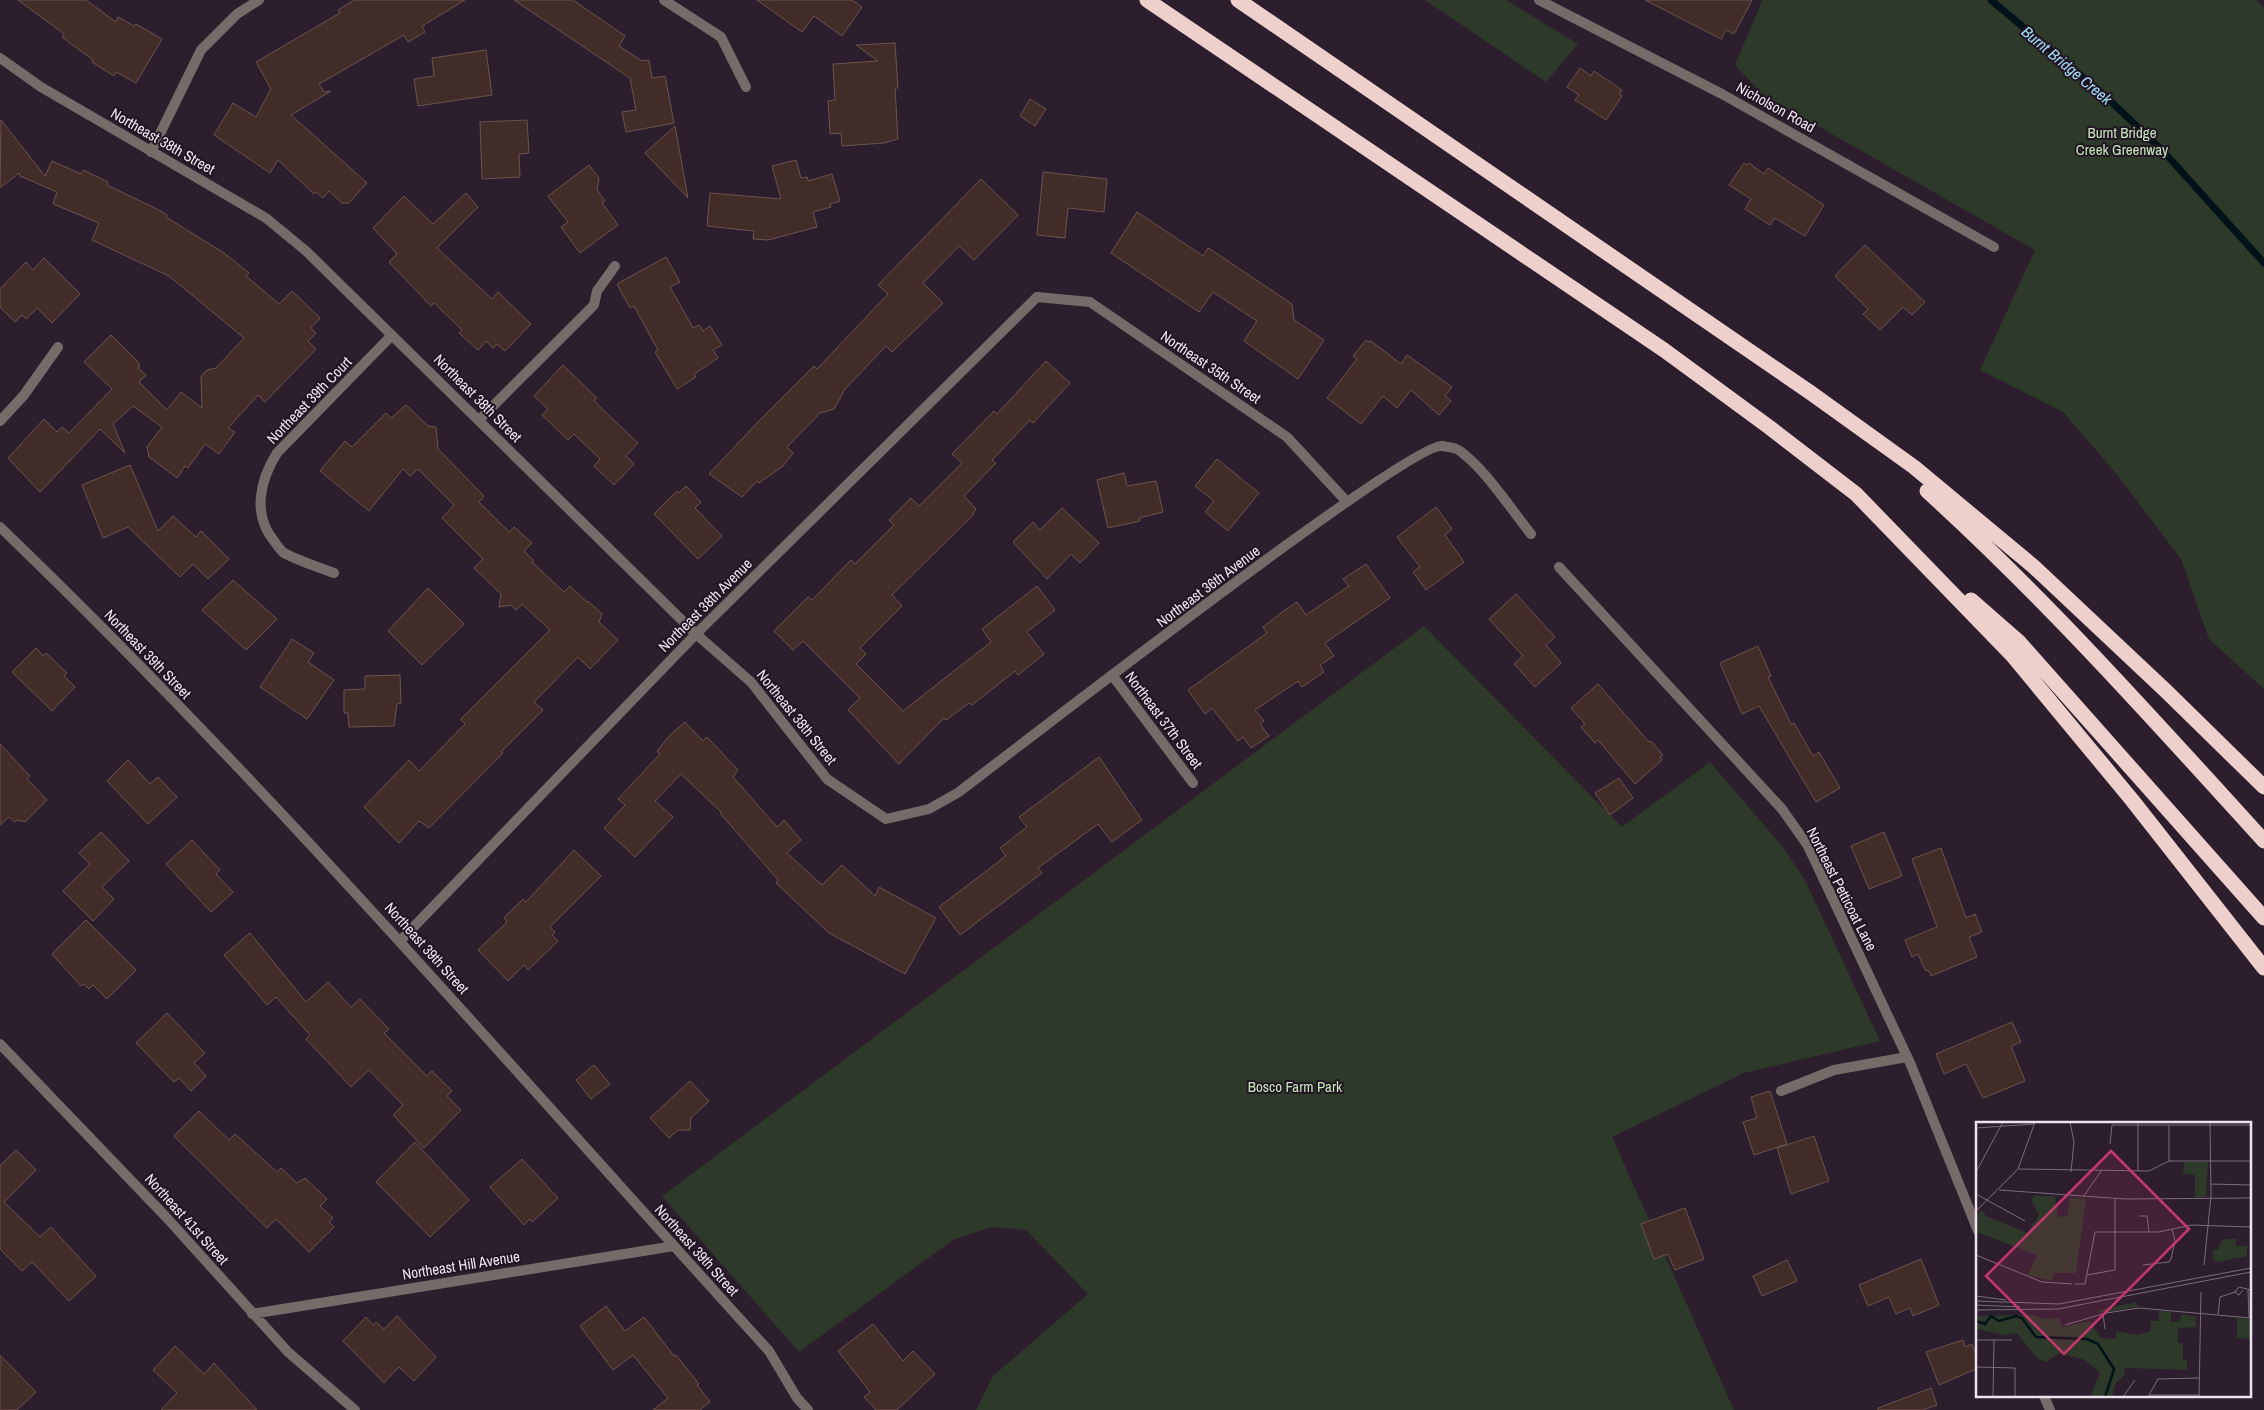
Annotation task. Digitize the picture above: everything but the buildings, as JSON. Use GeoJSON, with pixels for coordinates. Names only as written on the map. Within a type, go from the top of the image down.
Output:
{"type":"FeatureCollection","features":[{"type":"Feature","properties":{"kind":"highway"},"geometry":{"type":"LineString","coordinates":[[1147,0],[1664,350],[1856,494],[1897,534],[2012,655],[2132,800],[2264,968]]}},
{"type":"Feature","properties":{"kind":"highway"},"geometry":{"type":"LineString","coordinates":[[1238,0],[1684,305],[1914,467],[2033,566],[2166,691],[2264,788]]}},
{"type":"Feature","properties":{"kind":"highway"},"geometry":{"type":"LineString","coordinates":[[1684,305],[1908,473],[1996,554],[2091,650],[2264,841]]}},
{"type":"Feature","properties":{"kind":"highway"},"geometry":{"type":"LineString","coordinates":[[1897,534],[2019,642],[2264,918]]}},
{"type":"Feature","properties":{"kind":"street"},"geometry":{"type":"LineString","coordinates":[[151,152],[201,50],[237,14],[259,0]]}},
{"type":"Feature","properties":{"kind":"street"},"geometry":{"type":"LineString","coordinates":[[664,0],[721,37],[746,88]]}},
{"type":"Feature","properties":{"kind":"street","name":"Nicholson Road"},"geometry":{"type":"LineString","coordinates":[[1539,0],[1551,3],[1722,94],[1994,248]]}},
{"type":"Feature","properties":{"kind":"street","name":"Northeast 38th Street"},"geometry":{"type":"LineString","coordinates":[[0,58],[41,87],[266,218],[306,251],[696,634],[751,682],[827,778],[886,819]]}},
{"type":"Feature","properties":{"kind":"street"},"geometry":{"type":"LineString","coordinates":[[479,420],[594,305],[597,291],[615,266]]}},
{"type":"Feature","properties":{"kind":"street","name":"Northeast 35th Street"},"geometry":{"type":"LineString","coordinates":[[1037,297],[1090,302],[1287,437],[1347,502]]}},
{"type":"Feature","properties":{"kind":"street","name":"Northeast 38th Avenue"},"geometry":{"type":"LineString","coordinates":[[400,940],[696,634],[1037,297]]}},
{"type":"Feature","properties":{"kind":"street","name":"Northeast 39th Court"},"geometry":{"type":"LineString","coordinates":[[334,573],[282,552],[266,532],[260,509],[266,470],[278,453],[392,335]]}},
{"type":"Feature","properties":{"kind":"street"},"geometry":{"type":"LineString","coordinates":[[0,422],[24,395],[58,347]]}},
{"type":"Feature","properties":{"kind":"street","name":"Northeast 36th Avenue"},"geometry":{"type":"LineString","coordinates":[[886,819],[929,809],[958,792],[1347,502],[1415,456],[1439,445],[1458,449],[1477,467],[1530,534]]}},
{"type":"Feature","properties":{"kind":"street","name":"Northeast 39th Street"},"geometry":{"type":"LineString","coordinates":[[0,526],[55,580],[315,848],[400,940],[769,1351],[797,1398],[808,1410]]}},
{"type":"Feature","properties":{"kind":"street","name":"Northeast Petticoat Lane"},"geometry":{"type":"LineString","coordinates":[[1559,567],[1787,817],[1808,846],[1907,1056],[1976,1226]]}},
{"type":"Feature","properties":{"kind":"street","name":"Northeast 37th Street"},"geometry":{"type":"LineString","coordinates":[[1112,676],[1193,783]]}},
{"type":"Feature","properties":{"kind":"street","name":"Northeast 41st Street"},"geometry":{"type":"LineString","coordinates":[[0,1044],[167,1218],[288,1352],[355,1410]]}},
{"type":"Feature","properties":{"kind":"street"},"geometry":{"type":"LineString","coordinates":[[1781,1091],[1834,1070],[1907,1056]]}},
{"type":"Feature","properties":{"kind":"street","name":"Northeast Hill Avenue"},"geometry":{"type":"LineString","coordinates":[[252,1314],[674,1246]]}},
{"type":"Feature","properties":{"kind":"street"},"geometry":{"type":"LineString","coordinates":[[2045,1398],[2050,1410]]}},
{"type":"Feature","properties":{"kind":"green space"},"geometry":{"type":"Polygon","coordinates":[[[1425,0],[1506,0],[1578,44],[1546,82],[1425,0]]]}},
{"type":"Feature","properties":{"kind":"green space","name":"Burnt Bridge Creek Greenway"},"geometry":{"type":"Polygon","coordinates":[[[1760,0],[2256,0],[2264,8],[2264,689],[2209,639],[2181,559],[2115,472],[2063,412],[1980,370],[2035,250],[1762,94],[1735,65],[1762,1],[1760,0]]]}},
{"type":"Feature","properties":{"kind":"green space","name":"Bosco Farm Park"},"geometry":{"type":"Polygon","coordinates":[[[1424,626],[1622,827],[1710,762],[1783,847],[1806,882],[1880,1041],[1744,1073],[1612,1137],[1734,1410],[976,1410],[993,1376],[1088,1294],[1026,1230],[991,1227],[953,1240],[799,1352],[662,1196],[1424,626]]]}},
{"type":"Feature","properties":{"kind":"waterway","name":"Burnt Bridge Creek"},"geometry":{"type":"LineString","coordinates":[[1991,0],[2104,95],[2163,151],[2264,263]]}}]}
